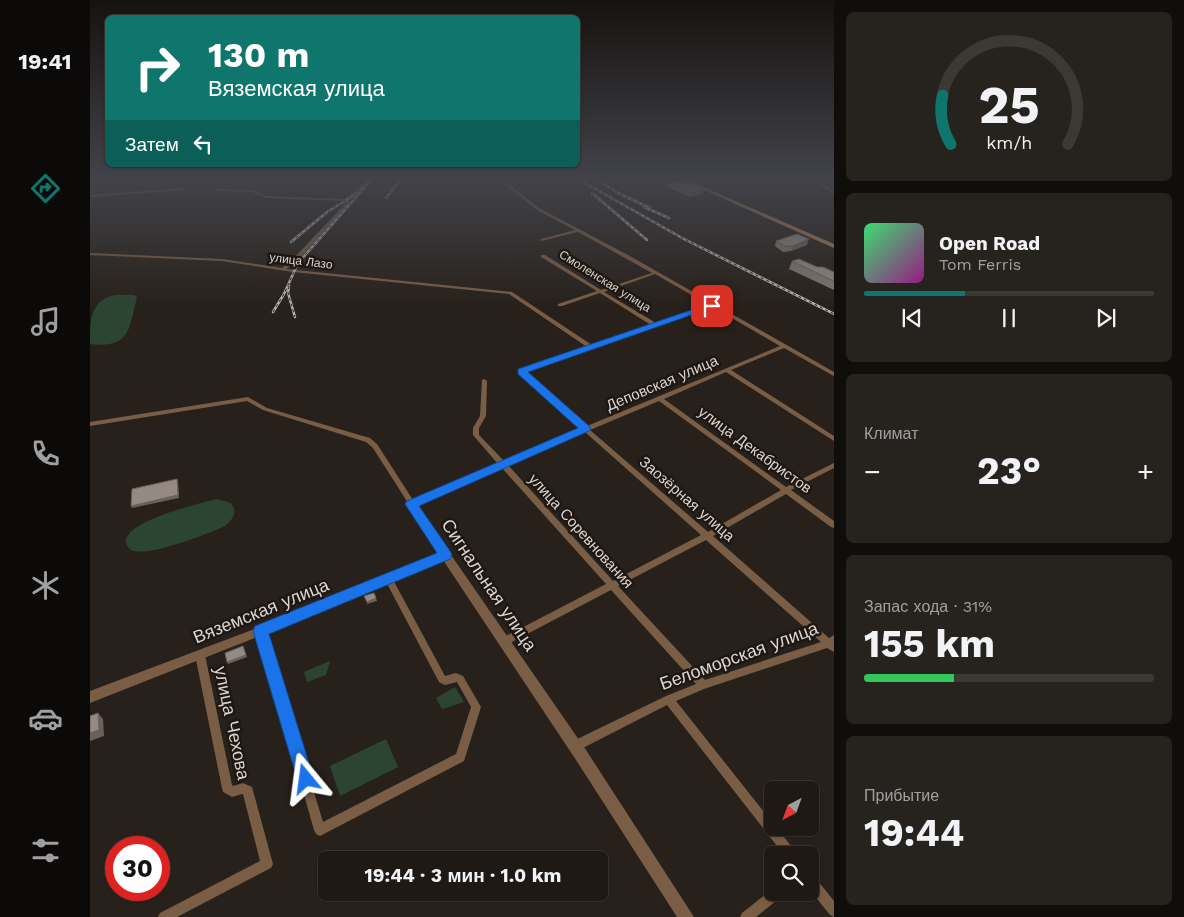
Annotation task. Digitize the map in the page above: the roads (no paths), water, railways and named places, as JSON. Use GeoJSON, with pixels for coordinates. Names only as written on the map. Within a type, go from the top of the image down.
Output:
{"type":"FeatureCollection","features":[{"type":"Feature","properties":{"kind":"main road"},"geometry":{"type":"LineString","coordinates":[[779,221],[834,244]]}},
{"type":"Feature","properties":{"kind":"main road"},"geometry":{"type":"LineString","coordinates":[[781,221],[834,244]]}},
{"type":"Feature","properties":{"kind":"street"},"geometry":{"type":"LineString","coordinates":[[282,269],[295,260],[331,221]]}},
{"type":"Feature","properties":{"kind":"street"},"geometry":{"type":"LineString","coordinates":[[559,221],[834,374]]}},
{"type":"Feature","properties":{"kind":"street"},"geometry":{"type":"LineString","coordinates":[[543,240],[578,231]]}},
{"type":"Feature","properties":{"kind":"street","name":"улица Лазо"},"geometry":{"type":"LineString","coordinates":[[90,254],[222,260],[282,269],[510,294],[591,347]]}},
{"type":"Feature","properties":{"kind":"street","name":"Смоленская улица"},"geometry":{"type":"LineString","coordinates":[[543,256],[655,325]]}},
{"type":"Feature","properties":{"kind":"street"},"geometry":{"type":"LineString","coordinates":[[560,305],[655,273]]}},
{"type":"Feature","properties":{"kind":"street"},"geometry":{"type":"LineString","coordinates":[[591,347],[712,306]]}},
{"type":"Feature","properties":{"kind":"street","name":"Деповская улица"},"geometry":{"type":"LineString","coordinates":[[412,504],[784,346]]}},
{"type":"Feature","properties":{"kind":"street","name":"Заозёрная улица"},"geometry":{"type":"LineString","coordinates":[[591,347],[521,372],[832,644]]}},
{"type":"Feature","properties":{"kind":"street"},"geometry":{"type":"LineString","coordinates":[[726,370],[834,439]]}},
{"type":"Feature","properties":{"kind":"street","name":"улица Соревнования"},"geometry":{"type":"LineString","coordinates":[[484,381],[483,416],[476,428],[476,435],[703,685]]}},
{"type":"Feature","properties":{"kind":"street","name":"улица Декабристов"},"geometry":{"type":"LineString","coordinates":[[659,398],[834,525]]}},
{"type":"Feature","properties":{"kind":"street","name":"Сигнальная улица"},"geometry":{"type":"LineString","coordinates":[[90,424],[248,400],[265,408],[368,440],[375,446],[445,555],[575,746],[686,917]]}},
{"type":"Feature","properties":{"kind":"street"},"geometry":{"type":"LineString","coordinates":[[505,641],[707,536],[786,490],[834,465]]}},
{"type":"Feature","properties":{"kind":"street","name":"Вяземская улица"},"geometry":{"type":"LineString","coordinates":[[90,697],[260,631],[445,555]]}},
{"type":"Feature","properties":{"kind":"street"},"geometry":{"type":"LineString","coordinates":[[260,631],[320,830],[460,757],[476,707],[460,678],[456,677],[445,681],[442,679],[388,578]]}},
{"type":"Feature","properties":{"kind":"street","name":"Беломорская улица"},"geometry":{"type":"LineString","coordinates":[[575,746],[669,699],[703,685],[832,644]]}},
{"type":"Feature","properties":{"kind":"street","name":"улица Чехова"},"geometry":{"type":"LineString","coordinates":[[164,917],[267,864],[248,791],[243,788],[232,792],[227,788],[200,655]]}},
{"type":"Feature","properties":{"kind":"street"},"geometry":{"type":"LineString","coordinates":[[669,699],[783,846]]}},
{"type":"Feature","properties":{"kind":"street"},"geometry":{"type":"LineString","coordinates":[[819,892],[834,911]]}},
{"type":"Feature","properties":{"kind":"street"},"geometry":{"type":"LineString","coordinates":[[746,917],[766,901]]}},
{"type":"Feature","properties":{"kind":"railway"},"geometry":{"type":"LineString","coordinates":[[291,242],[316,221]]}},
{"type":"Feature","properties":{"kind":"railway"},"geometry":{"type":"LineString","coordinates":[[273,312],[284,294],[298,263],[335,221]]}},
{"type":"Feature","properties":{"kind":"railway"},"geometry":{"type":"LineString","coordinates":[[625,221],[647,240]]}},
{"type":"Feature","properties":{"kind":"railway"},"geometry":{"type":"LineString","coordinates":[[652,221],[684,239],[834,314]]}},
{"type":"Feature","properties":{"kind":"railway"},"geometry":{"type":"LineString","coordinates":[[289,286],[288,293],[295,317]]}}]}
